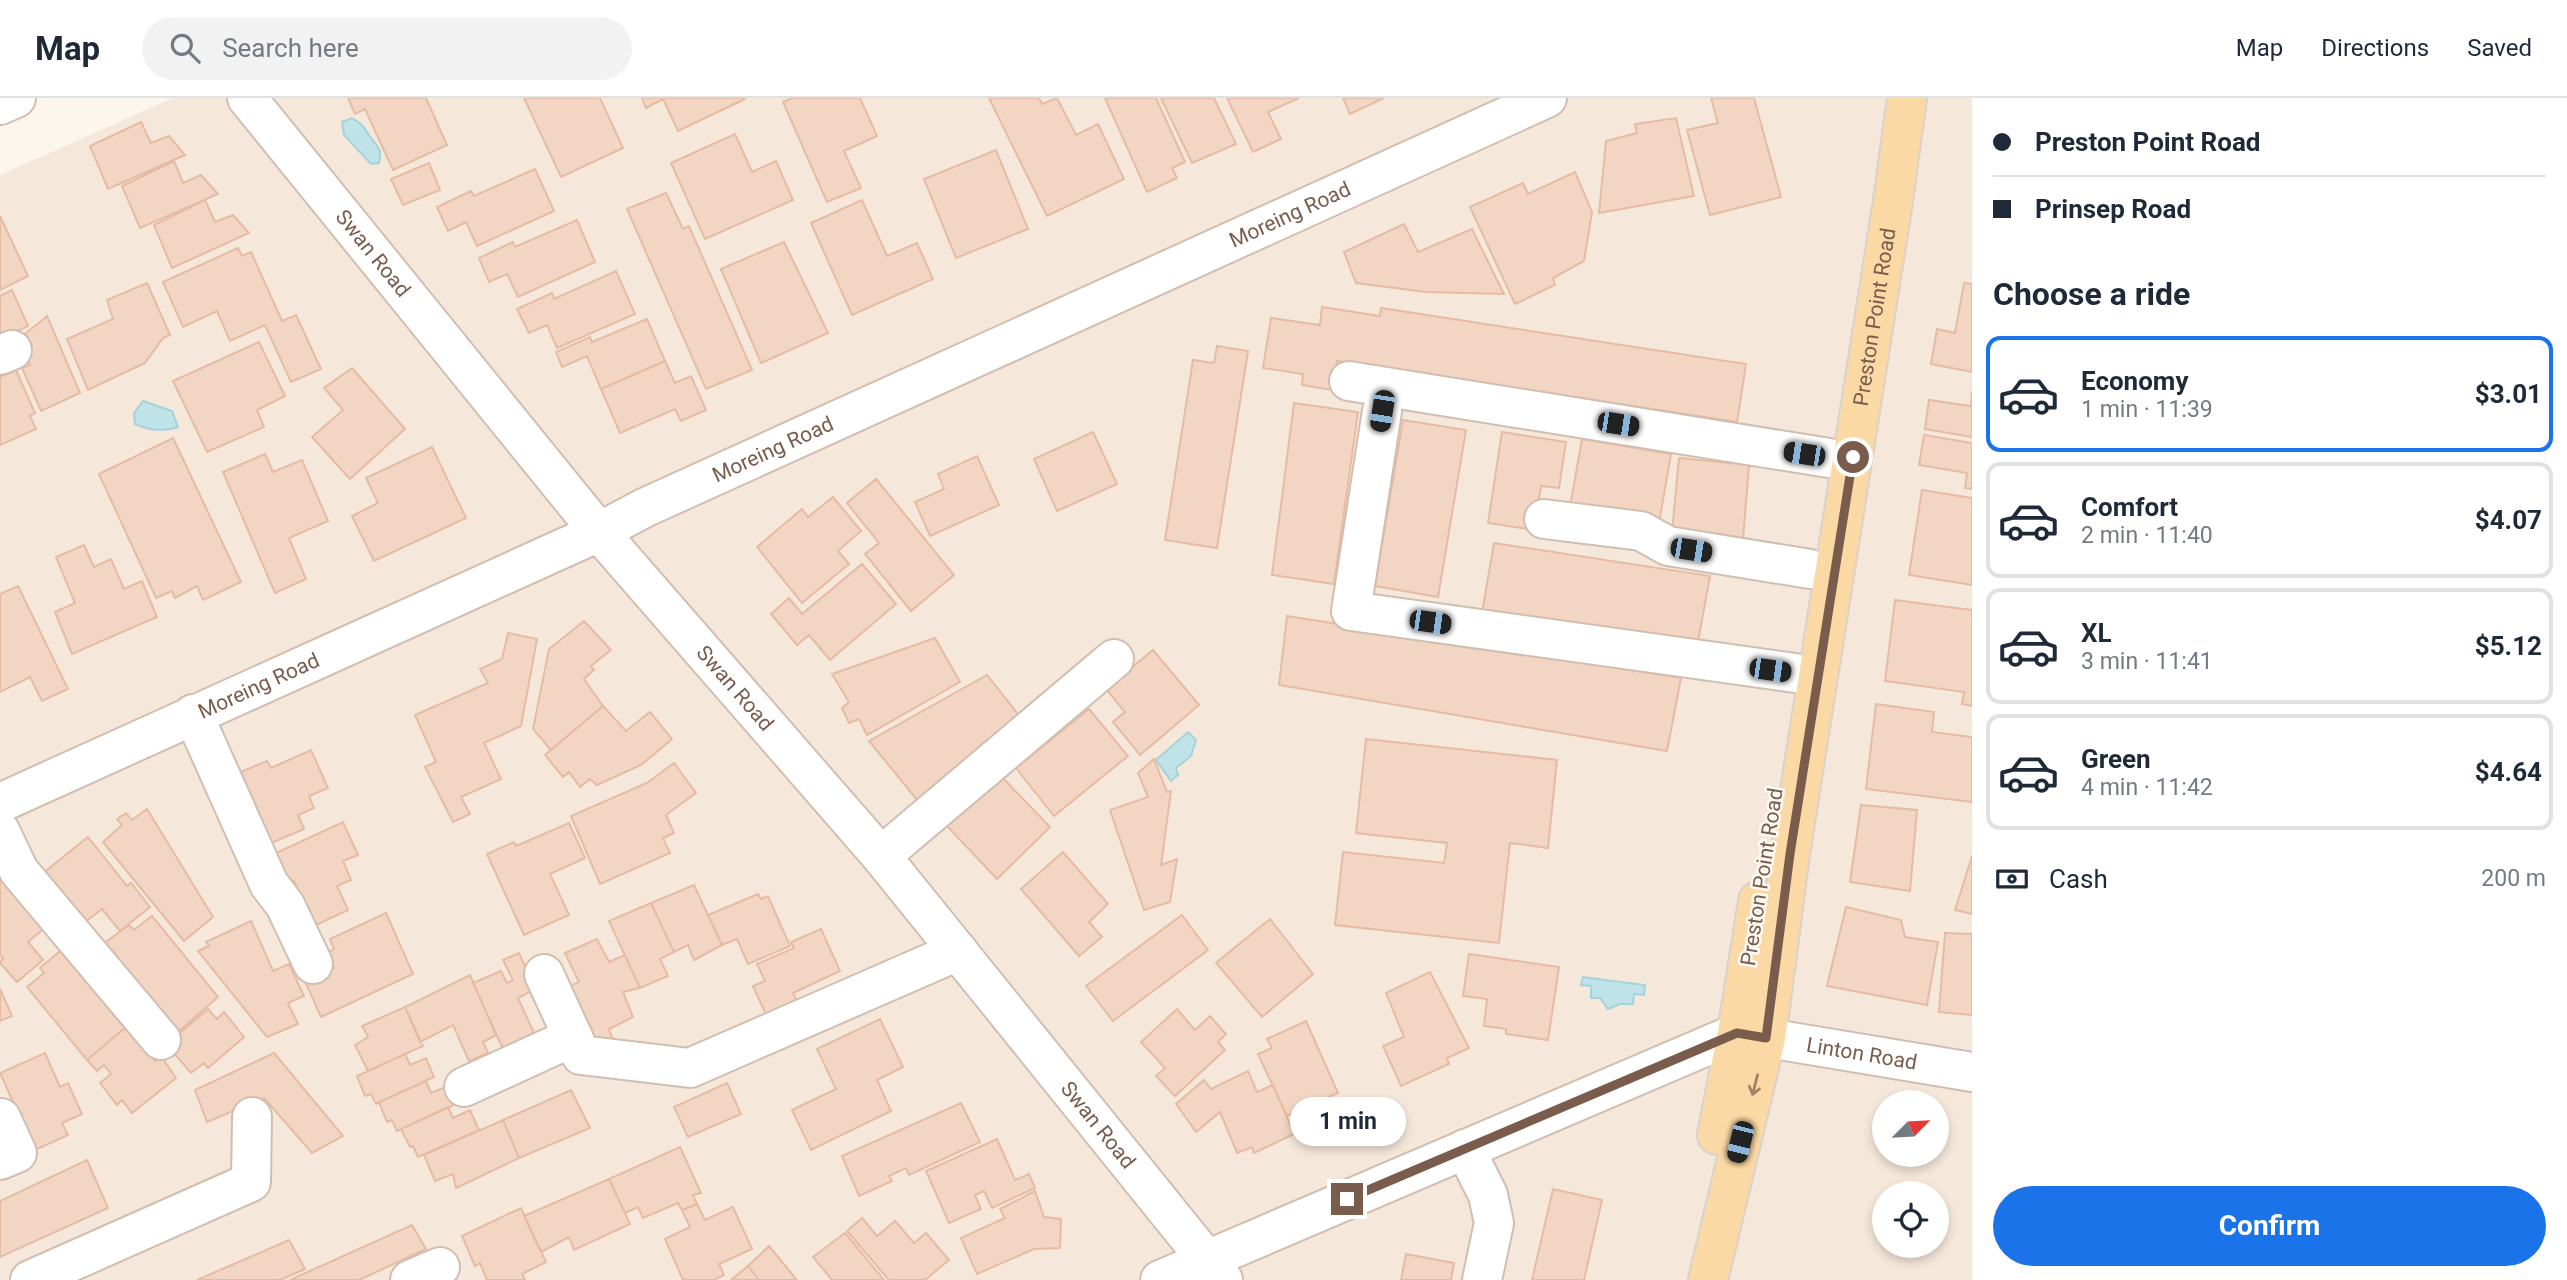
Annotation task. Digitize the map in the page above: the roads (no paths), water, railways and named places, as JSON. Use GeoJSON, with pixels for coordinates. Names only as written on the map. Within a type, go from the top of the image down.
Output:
{"type":"FeatureCollection","features":[{"type":"Feature","properties":{"kind":"main road","name":"Preston Point Road"},"geometry":{"type":"LineString","coordinates":[[1683,1280],[1713,1154],[1752,1035],[1795,673],[1872,197],[1881,98]]}},
{"type":"Feature","properties":{"kind":"main road","name":"Preston Point Road"},"geometry":{"type":"LineString","coordinates":[[1708,1280],[1752,1035],[1790,854],[1907,98]]}},
{"type":"Feature","properties":{"kind":"street"},"geometry":{"type":"LineString","coordinates":[[0,105],[16,98]]}},
{"type":"Feature","properties":{"kind":"street","name":"Swan Road"},"geometry":{"type":"LineString","coordinates":[[247,98],[599,532],[881,856],[1214,1269]]}},
{"type":"Feature","properties":{"kind":"street","name":"Moreing Road"},"geometry":{"type":"LineString","coordinates":[[0,803],[1547,98]]}},
{"type":"Feature","properties":{"kind":"street"},"geometry":{"type":"LineString","coordinates":[[1349,381],[1829,458]]}},
{"type":"Feature","properties":{"kind":"street"},"geometry":{"type":"LineString","coordinates":[[1382,411],[1351,611],[1795,673]]}},
{"type":"Feature","properties":{"kind":"street"},"geometry":{"type":"LineString","coordinates":[[1544,519],[1641,531],[1668,546],[1810,569]]}},
{"type":"Feature","properties":{"kind":"street"},"geometry":{"type":"LineString","coordinates":[[881,856],[1114,659]]}},
{"type":"Feature","properties":{"kind":"street"},"geometry":{"type":"LineString","coordinates":[[193,714],[269,884],[285,905],[313,964]]}},
{"type":"Feature","properties":{"kind":"street"},"geometry":{"type":"LineString","coordinates":[[0,831],[19,871],[161,1040]]}},
{"type":"Feature","properties":{"kind":"street"},"geometry":{"type":"LineString","coordinates":[[544,974],[581,1055],[690,1068],[958,951]]}},
{"type":"Feature","properties":{"kind":"street"},"geometry":{"type":"LineString","coordinates":[[1160,1280],[1214,1269],[1465,1149],[1752,1035]]}},
{"type":"Feature","properties":{"kind":"street","name":"Linton Road"},"geometry":{"type":"LineString","coordinates":[[1752,1035],[1972,1073]]}},
{"type":"Feature","properties":{"kind":"street"},"geometry":{"type":"LineString","coordinates":[[464,1087],[573,1037]]}},
{"type":"Feature","properties":{"kind":"street"},"geometry":{"type":"LineString","coordinates":[[30,1280],[251,1182],[252,1117]]}},
{"type":"Feature","properties":{"kind":"street"},"geometry":{"type":"LineString","coordinates":[[0,1160],[17,1153],[1,1118]]}},
{"type":"Feature","properties":{"kind":"street"},"geometry":{"type":"LineString","coordinates":[[1465,1149],[1488,1195],[1494,1223],[1482,1280]]}},
{"type":"Feature","properties":{"kind":"water"},"geometry":{"type":"Polygon","coordinates":[[[352,118],[362,125],[378,148],[379,163],[371,164],[344,135],[342,122],[352,118]]]}},
{"type":"Feature","properties":{"kind":"water"},"geometry":{"type":"Polygon","coordinates":[[[143,401],[172,411],[178,427],[156,430],[135,424],[134,413],[143,401]]]}},
{"type":"Feature","properties":{"kind":"water"},"geometry":{"type":"Polygon","coordinates":[[[1188,732],[1196,740],[1191,756],[1176,768],[1178,775],[1171,781],[1156,760],[1188,732]]]}},
{"type":"Feature","properties":{"kind":"water"},"geometry":{"type":"Polygon","coordinates":[[[1583,977],[1645,985],[1644,995],[1634,994],[1633,1004],[1620,1004],[1608,1009],[1600,998],[1591,998],[1591,986],[1581,985],[1583,977]]]}}]}
